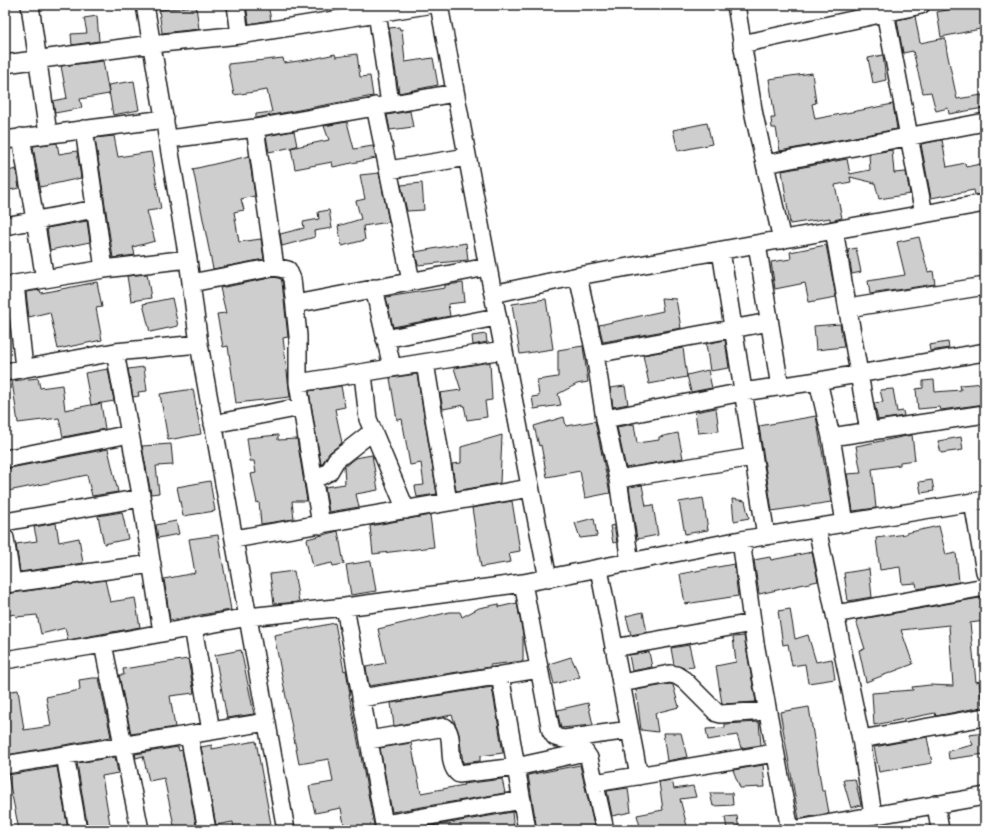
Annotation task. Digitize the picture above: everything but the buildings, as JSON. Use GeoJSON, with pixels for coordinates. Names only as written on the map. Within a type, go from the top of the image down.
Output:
{"type":"FeatureCollection","features":[{"type":"Feature","properties":{"kind":"street"},"geometry":{"type":"LineString","coordinates":[[30,5],[48,134]]}},
{"type":"Feature","properties":{"kind":"street"},"geometry":{"type":"LineString","coordinates":[[145,5],[166,119],[188,259],[199,344],[286,830]]}},
{"type":"Feature","properties":{"kind":"street"},"geometry":{"type":"LineString","coordinates":[[236,5],[240,34]]}},
{"type":"Feature","properties":{"kind":"street"},"geometry":{"type":"LineString","coordinates":[[5,64],[38,58],[240,34],[376,9],[427,5]]}},
{"type":"Feature","properties":{"kind":"street"},"geometry":{"type":"LineString","coordinates":[[440,5],[496,317],[548,579]]}},
{"type":"Feature","properties":{"kind":"street"},"geometry":{"type":"LineString","coordinates":[[736,5],[754,115],[782,240]]}},
{"type":"Feature","properties":{"kind":"street"},"geometry":{"type":"LineString","coordinates":[[742,44],[921,5]]}},
{"type":"Feature","properties":{"kind":"street"},"geometry":{"type":"LineString","coordinates":[[376,9],[382,105],[389,170],[411,281]]}},
{"type":"Feature","properties":{"kind":"street"},"geometry":{"type":"LineString","coordinates":[[885,12],[924,214]]}},
{"type":"Feature","properties":{"kind":"street"},"geometry":{"type":"LineString","coordinates":[[169,139],[255,128],[456,93]]}},
{"type":"Feature","properties":{"kind":"street"},"geometry":{"type":"LineString","coordinates":[[45,279],[36,221],[13,138],[166,119]]}},
{"type":"Feature","properties":{"kind":"street"},"geometry":{"type":"LineString","coordinates":[[765,164],[985,122]]}},
{"type":"Feature","properties":{"kind":"street"},"geometry":{"type":"LineString","coordinates":[[255,128],[275,267]]}},
{"type":"Feature","properties":{"kind":"street"},"geometry":{"type":"LineString","coordinates":[[84,129],[94,210],[104,269]]}},
{"type":"Feature","properties":{"kind":"street"},"geometry":{"type":"LineString","coordinates":[[389,170],[468,157]]}},
{"type":"Feature","properties":{"kind":"street"},"geometry":{"type":"LineString","coordinates":[[492,294],[578,276],[985,203]]}},
{"type":"Feature","properties":{"kind":"street"},"geometry":{"type":"LineString","coordinates":[[5,226],[94,210]]}},
{"type":"Feature","properties":{"kind":"street"},"geometry":{"type":"LineString","coordinates":[[834,230],[869,431]]}},
{"type":"Feature","properties":{"kind":"street"},"geometry":{"type":"LineString","coordinates":[[757,244],[780,387]]}},
{"type":"Feature","properties":{"kind":"street"},"geometry":{"type":"LineString","coordinates":[[721,250],[766,536]]}},
{"type":"Feature","properties":{"kind":"street"},"geometry":{"type":"LineString","coordinates":[[24,368],[10,285],[104,269],[188,259]]}},
{"type":"Feature","properties":{"kind":"street"},"geometry":{"type":"LineString","coordinates":[[191,283],[275,267],[288,270],[292,278],[295,304],[298,336],[298,383],[301,407],[321,525]]}},
{"type":"Feature","properties":{"kind":"street"},"geometry":{"type":"LineString","coordinates":[[295,304],[487,267]]}},
{"type":"Feature","properties":{"kind":"street"},"geometry":{"type":"LineString","coordinates":[[578,276],[595,354],[605,419],[618,479],[630,563]]}},
{"type":"Feature","properties":{"kind":"street"},"geometry":{"type":"LineString","coordinates":[[848,308],[985,286]]}},
{"type":"Feature","properties":{"kind":"street"},"geometry":{"type":"LineString","coordinates":[[374,288],[392,367]]}},
{"type":"Feature","properties":{"kind":"street"},"geometry":{"type":"LineString","coordinates":[[385,339],[496,317]]}},
{"type":"Feature","properties":{"kind":"street"},"geometry":{"type":"LineString","coordinates":[[595,354],[769,322]]}},
{"type":"Feature","properties":{"kind":"street"},"geometry":{"type":"LineString","coordinates":[[5,372],[115,352],[199,344]]}},
{"type":"Feature","properties":{"kind":"street"},"geometry":{"type":"LineString","coordinates":[[298,383],[363,374],[392,367],[503,350]]}},
{"type":"Feature","properties":{"kind":"street"},"geometry":{"type":"LineString","coordinates":[[115,352],[141,498],[162,632]]}},
{"type":"Feature","properties":{"kind":"street"},"geometry":{"type":"LineString","coordinates":[[605,419],[743,392],[818,381],[985,352]]}},
{"type":"Feature","properties":{"kind":"street"},"geometry":{"type":"LineString","coordinates":[[425,363],[448,502]]}},
{"type":"Feature","properties":{"kind":"street"},"geometry":{"type":"LineString","coordinates":[[363,374],[368,419],[406,510]]}},
{"type":"Feature","properties":{"kind":"street"},"geometry":{"type":"LineString","coordinates":[[818,381],[831,437],[845,523]]}},
{"type":"Feature","properties":{"kind":"street"},"geometry":{"type":"LineString","coordinates":[[213,424],[301,407]]}},
{"type":"Feature","properties":{"kind":"street"},"geometry":{"type":"LineString","coordinates":[[831,437],[985,414]]}},
{"type":"Feature","properties":{"kind":"street"},"geometry":{"type":"LineString","coordinates":[[313,480],[329,472],[336,460],[373,431]]}},
{"type":"Feature","properties":{"kind":"street"},"geometry":{"type":"LineString","coordinates":[[5,459],[130,434]]}},
{"type":"Feature","properties":{"kind":"street"},"geometry":{"type":"LineString","coordinates":[[618,479],[753,457]]}},
{"type":"Feature","properties":{"kind":"street"},"geometry":{"type":"LineString","coordinates":[[234,540],[530,488]]}},
{"type":"Feature","properties":{"kind":"street"},"geometry":{"type":"LineString","coordinates":[[5,522],[141,498]]}},
{"type":"Feature","properties":{"kind":"street"},"geometry":{"type":"LineString","coordinates":[[5,660],[103,644],[193,626],[248,617],[345,607],[548,579],[741,540],[979,501],[985,572]]}},
{"type":"Feature","properties":{"kind":"street"},"geometry":{"type":"LineString","coordinates":[[817,528],[861,739],[864,821]]}},
{"type":"Feature","properties":{"kind":"street"},"geometry":{"type":"LineString","coordinates":[[741,540],[752,623],[774,753],[791,830],[864,821],[936,804],[985,796]]}},
{"type":"Feature","properties":{"kind":"street"},"geometry":{"type":"LineString","coordinates":[[6,545],[9,584],[152,564]]}},
{"type":"Feature","properties":{"kind":"street"},"geometry":{"type":"LineString","coordinates":[[599,569],[639,776]]}},
{"type":"Feature","properties":{"kind":"street"},"geometry":{"type":"LineString","coordinates":[[523,583],[551,731],[555,737],[567,747],[585,752],[587,754],[605,830]]}},
{"type":"Feature","properties":{"kind":"street"},"geometry":{"type":"LineString","coordinates":[[835,614],[985,587]]}},
{"type":"Feature","properties":{"kind":"street"},"geometry":{"type":"LineString","coordinates":[[345,607],[385,827],[522,800]]}},
{"type":"Feature","properties":{"kind":"street"},"geometry":{"type":"LineString","coordinates":[[614,648],[752,623]]}},
{"type":"Feature","properties":{"kind":"street"},"geometry":{"type":"LineString","coordinates":[[193,626],[211,731]]}},
{"type":"Feature","properties":{"kind":"street"},"geometry":{"type":"LineString","coordinates":[[103,644],[140,830]]}},
{"type":"Feature","properties":{"kind":"street"},"geometry":{"type":"LineString","coordinates":[[361,698],[539,669]]}},
{"type":"Feature","properties":{"kind":"street"},"geometry":{"type":"LineString","coordinates":[[621,683],[670,674],[684,680],[717,713],[767,710]]}},
{"type":"Feature","properties":{"kind":"street"},"geometry":{"type":"LineString","coordinates":[[500,675],[528,830]]}},
{"type":"Feature","properties":{"kind":"street"},"geometry":{"type":"LineString","coordinates":[[861,739],[985,717]]}},
{"type":"Feature","properties":{"kind":"street"},"geometry":{"type":"LineString","coordinates":[[5,765],[267,722]]}},
{"type":"Feature","properties":{"kind":"street"},"geometry":{"type":"LineString","coordinates":[[369,740],[445,727],[448,732],[453,767],[459,774],[516,767],[567,747],[630,730]]}},
{"type":"Feature","properties":{"kind":"street"},"geometry":{"type":"LineString","coordinates":[[190,735],[207,830]]}},
{"type":"Feature","properties":{"kind":"street"},"geometry":{"type":"LineString","coordinates":[[595,783],[774,753]]}},
{"type":"Feature","properties":{"kind":"street"},"geometry":{"type":"LineString","coordinates":[[65,755],[78,830]]}},
{"type":"Feature","properties":{"kind":"street"},"geometry":{"type":"LineString","coordinates":[[936,804],[940,830]]}}]}
